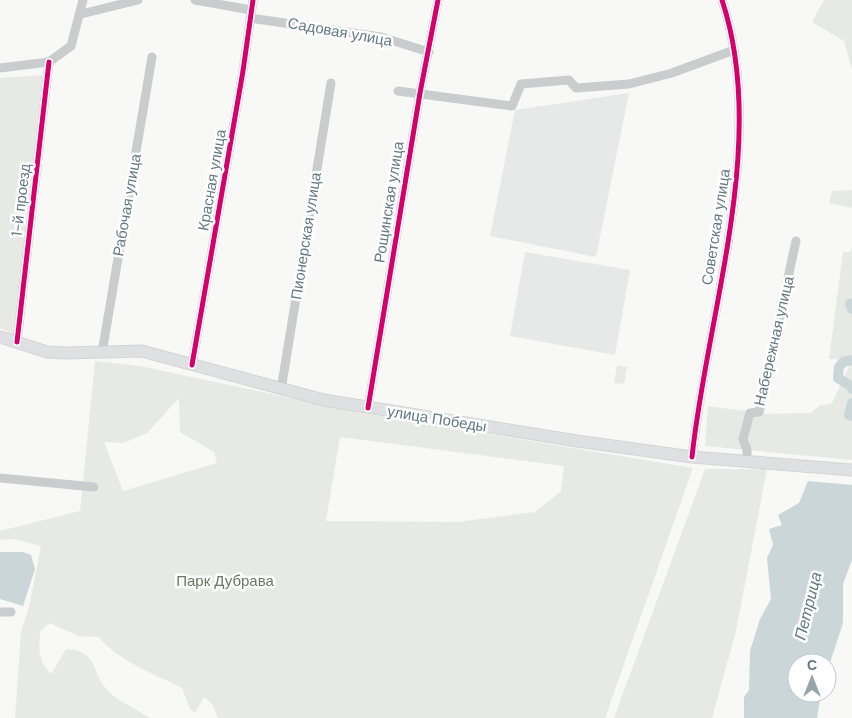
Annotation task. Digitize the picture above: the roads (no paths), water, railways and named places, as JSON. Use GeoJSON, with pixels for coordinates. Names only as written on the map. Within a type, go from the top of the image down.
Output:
{"type":"FeatureCollection","features":[{"type":"Feature","properties":{"kind":"main road","name":"улица Победы"},"geometry":{"type":"LineString","coordinates":[[0,337],[47,352],[102,353],[142,351],[281,390],[368,408],[692,457],[852,470]]}},
{"type":"Feature","properties":{"kind":"street"},"geometry":{"type":"LineString","coordinates":[[0,68],[49,62],[71,46],[81,14],[83,0]]}},
{"type":"Feature","properties":{"kind":"street"},"geometry":{"type":"LineString","coordinates":[[81,14],[138,0]]}},
{"type":"Feature","properties":{"kind":"street","name":"Садовая улица"},"geometry":{"type":"LineString","coordinates":[[195,0],[251,14],[380,37],[428,52]]}},
{"type":"Feature","properties":{"kind":"street","name":"Красная улица"},"geometry":{"type":"LineString","coordinates":[[192,365],[243,71],[253,0]]}},
{"type":"Feature","properties":{"kind":"street","name":"Рощинская улица"},"geometry":{"type":"LineString","coordinates":[[368,408],[420,93],[438,0]]}},
{"type":"Feature","properties":{"kind":"street","name":"Советская улица"},"geometry":{"type":"LineString","coordinates":[[692,457],[740,154],[734,50],[730,25],[722,0]]}},
{"type":"Feature","properties":{"kind":"street"},"geometry":{"type":"LineString","coordinates":[[398,91],[512,106],[521,84],[569,80],[576,88],[629,84],[672,73],[734,50]]}},
{"type":"Feature","properties":{"kind":"street","name":"Рабочая улица"},"geometry":{"type":"LineString","coordinates":[[102,353],[152,57]]}},
{"type":"Feature","properties":{"kind":"street","name":"1-й проезд"},"geometry":{"type":"LineString","coordinates":[[17,342],[49,62]]}},
{"type":"Feature","properties":{"kind":"street","name":"Пионерская улица"},"geometry":{"type":"LineString","coordinates":[[281,390],[331,83]]}},
{"type":"Feature","properties":{"kind":"street","name":"Набережная улица"},"geometry":{"type":"LineString","coordinates":[[747,461],[747,450],[743,439],[750,413],[759,412],[796,241]]}},
{"type":"Feature","properties":{"kind":"street"},"geometry":{"type":"LineString","coordinates":[[0,478],[94,487]]}},
{"type":"Feature","properties":{"kind":"street"},"geometry":{"type":"LineString","coordinates":[[0,612],[11,612]]}},
{"type":"Feature","properties":{"kind":"water"},"geometry":{"type":"Polygon","coordinates":[[[808,481],[852,485],[852,560],[843,584],[843,623],[833,653],[787,653],[787,703],[819,703],[817,718],[744,718],[744,697],[749,690],[750,651],[760,619],[771,599],[767,558],[773,545],[769,529],[782,525],[778,515],[799,503],[808,481]]]}},
{"type":"Feature","properties":{"kind":"water"},"geometry":{"type":"Polygon","coordinates":[[[0,552],[23,552],[31,555],[35,569],[23,606],[0,599],[0,552]]]}},
{"type":"Feature","properties":{"kind":"waterway","name":"Петрица"},"geometry":{"type":"LineString","coordinates":[[852,303],[850,304],[852,309]]}},
{"type":"Feature","properties":{"kind":"waterway","name":"Петрица"},"geometry":{"type":"LineString","coordinates":[[852,360],[843,362],[839,367],[838,378],[851,386],[852,389]]}},
{"type":"Feature","properties":{"kind":"waterway","name":"Петрица"},"geometry":{"type":"LineString","coordinates":[[852,403],[849,415],[852,416]]}},
{"type":"Feature","properties":{"kind":"park label","name":"Парк Дубрава"},"geometry":{"type":"Point","coordinates":[225,581]}}]}
